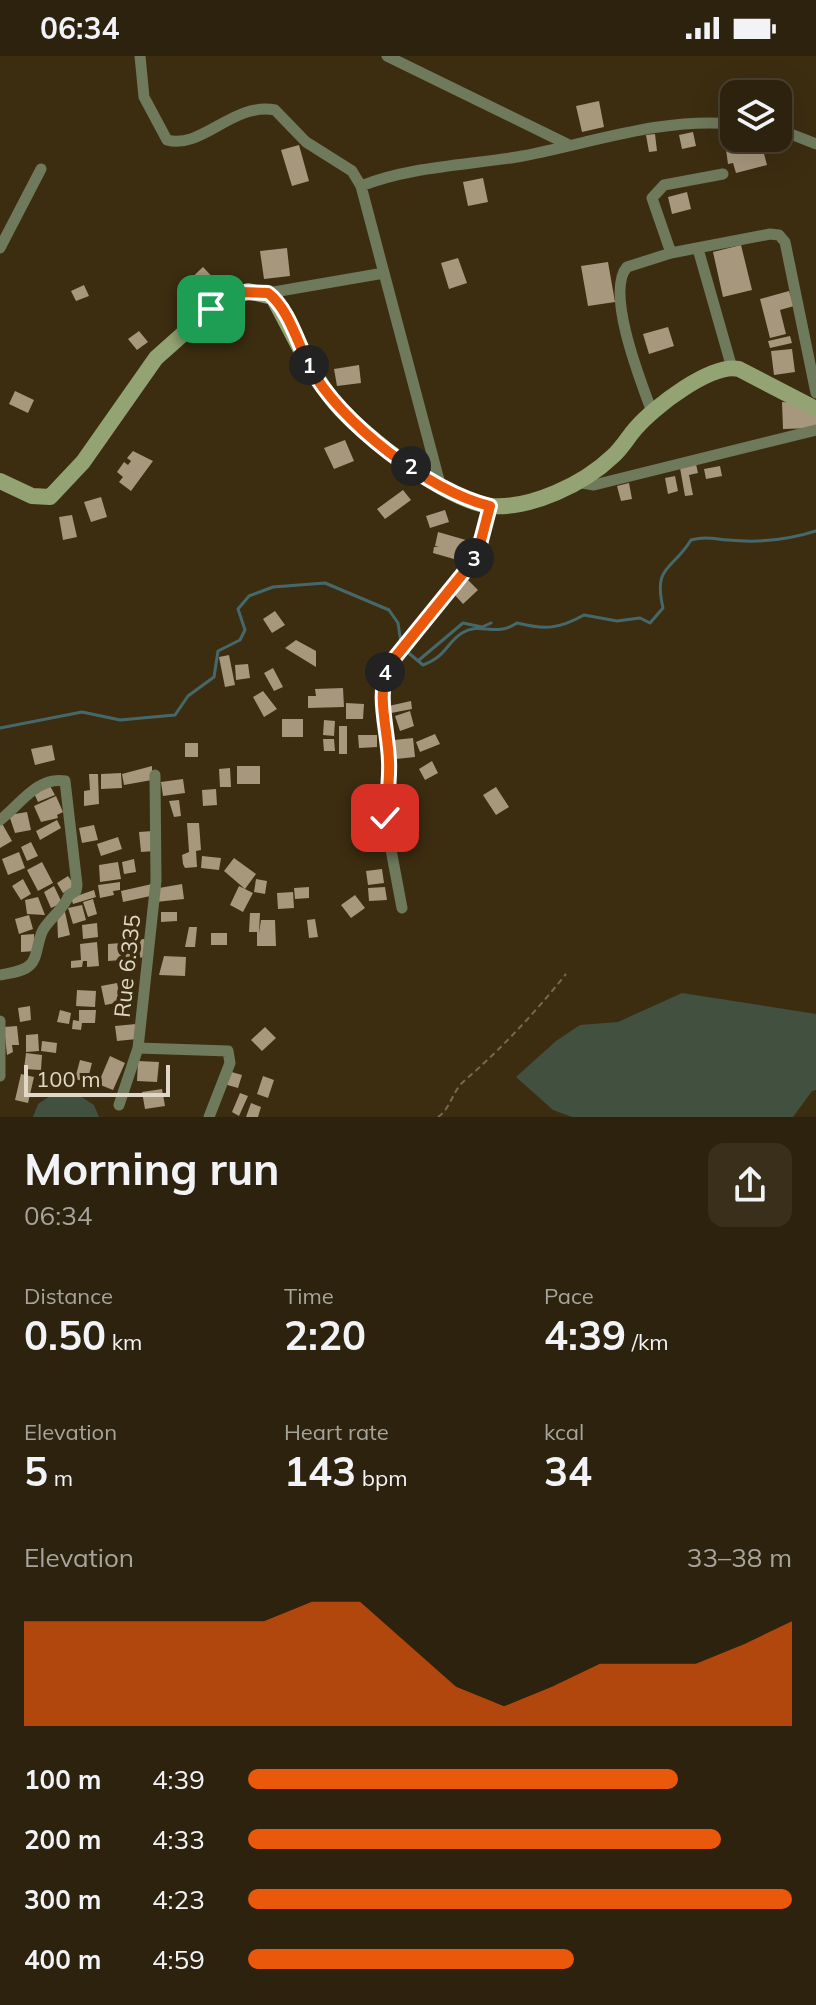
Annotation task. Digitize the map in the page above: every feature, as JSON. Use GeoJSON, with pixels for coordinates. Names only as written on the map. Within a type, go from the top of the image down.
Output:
{"type":"FeatureCollection","features":[{"type":"Feature","properties":{"kind":"street"},"geometry":{"type":"LineString","coordinates":[[140,56],[144,97],[167,140],[176,142],[204,132],[252,108],[275,110],[306,142],[352,171],[361,186],[440,484]]}},
{"type":"Feature","properties":{"kind":"street"},"geometry":{"type":"LineString","coordinates":[[387,56],[567,144]]}},
{"type":"Feature","properties":{"kind":"street"},"geometry":{"type":"LineString","coordinates":[[361,186],[567,144],[702,121],[720,123]]}},
{"type":"Feature","properties":{"kind":"street"},"geometry":{"type":"LineString","coordinates":[[792,135],[816,144]]}},
{"type":"Feature","properties":{"kind":"street"},"geometry":{"type":"LineString","coordinates":[[0,248],[41,169]]}},
{"type":"Feature","properties":{"kind":"street"},"geometry":{"type":"LineString","coordinates":[[671,253],[652,198],[664,185],[723,174]]}},
{"type":"Feature","properties":{"kind":"street"},"geometry":{"type":"LineString","coordinates":[[652,412],[634,364],[619,280],[627,267],[671,253],[770,234],[779,235],[785,242],[816,393]]}},
{"type":"Feature","properties":{"kind":"street"},"geometry":{"type":"LineString","coordinates":[[698,249],[732,368]]}},
{"type":"Feature","properties":{"kind":"street"},"geometry":{"type":"LineString","coordinates":[[0,481],[44,500],[50,497],[83,462],[156,358],[226,300],[248,291],[268,293],[384,273]]}},
{"type":"Feature","properties":{"kind":"street"},"geometry":{"type":"LineString","coordinates":[[268,293],[311,370],[337,405],[373,441],[463,498],[490,506],[532,500],[576,482],[611,458],[652,412],[697,382],[732,368],[816,409]]}},
{"type":"Feature","properties":{"kind":"street"},"geometry":{"type":"LineString","coordinates":[[576,482],[594,485],[816,430]]}},
{"type":"Feature","properties":{"kind":"street"},"geometry":{"type":"LineString","coordinates":[[402,908],[385,818],[389,758],[382,701],[384,677],[388,666],[470,565],[479,548],[490,506]]}},
{"type":"Feature","properties":{"kind":"street","name":"Rue 6.335"},"geometry":{"type":"LineString","coordinates":[[155,775],[156,881],[138,1048],[228,1051],[230,1063],[209,1117]]}},
{"type":"Feature","properties":{"kind":"street"},"geometry":{"type":"LineString","coordinates":[[0,820],[29,792],[58,780],[65,781],[77,885],[65,906],[55,913],[42,932],[33,963],[24,970],[0,975]]}},
{"type":"Feature","properties":{"kind":"street"},"geometry":{"type":"LineString","coordinates":[[0,1021],[0,1076]]}},
{"type":"Feature","properties":{"kind":"street"},"geometry":{"type":"LineString","coordinates":[[119,1105],[138,1048]]}},
{"type":"Feature","properties":{"kind":"path"},"geometry":{"type":"LineString","coordinates":[[438,1117],[462,1083],[512,1038],[517,1027],[566,974]]}},
{"type":"Feature","properties":{"kind":"green space"},"geometry":{"type":"Polygon","coordinates":[[[682,993],[816,1014],[816,1090],[793,1117],[572,1117],[553,1110],[516,1077],[556,1041],[580,1025],[618,1022],[682,993]]]}},
{"type":"Feature","properties":{"kind":"green space"},"geometry":{"type":"Polygon","coordinates":[[[53,1094],[80,1096],[94,1105],[99,1117],[33,1117],[38,1104],[53,1094]]]}},
{"type":"Feature","properties":{"kind":"building"},"geometry":{"type":"Polygon","coordinates":[[[599,101],[604,127],[582,132],[576,106],[599,101]]]}},
{"type":"Feature","properties":{"kind":"building"},"geometry":{"type":"Polygon","coordinates":[[[693,132],[696,146],[682,149],[679,135],[693,132]]]}},
{"type":"Feature","properties":{"kind":"building"},"geometry":{"type":"Polygon","coordinates":[[[655,134],[657,151],[649,152],[646,135],[655,134]]]}},
{"type":"Feature","properties":{"kind":"building"},"geometry":{"type":"Polygon","coordinates":[[[299,145],[309,181],[292,186],[281,150],[299,145]]]}},
{"type":"Feature","properties":{"kind":"building"},"geometry":{"type":"Polygon","coordinates":[[[726,152],[764,152],[767,165],[736,173],[733,163],[728,164],[726,152]]]}},
{"type":"Feature","properties":{"kind":"building"},"geometry":{"type":"Polygon","coordinates":[[[483,178],[488,202],[468,206],[463,182],[483,178]]]}},
{"type":"Feature","properties":{"kind":"building"},"geometry":{"type":"Polygon","coordinates":[[[687,192],[691,209],[672,214],[668,197],[687,192]]]}},
{"type":"Feature","properties":{"kind":"building"},"geometry":{"type":"Polygon","coordinates":[[[741,245],[752,290],[723,297],[713,252],[741,245]]]}},
{"type":"Feature","properties":{"kind":"building"},"geometry":{"type":"Polygon","coordinates":[[[287,248],[290,276],[264,279],[260,251],[287,248]]]}},
{"type":"Feature","properties":{"kind":"building"},"geometry":{"type":"Polygon","coordinates":[[[458,258],[467,283],[449,289],[441,263],[458,258]]]}},
{"type":"Feature","properties":{"kind":"building"},"geometry":{"type":"Polygon","coordinates":[[[608,262],[615,302],[588,306],[581,266],[608,262]]]}},
{"type":"Feature","properties":{"kind":"building"},"geometry":{"type":"Polygon","coordinates":[[[203,267],[217,282],[200,297],[187,282],[203,267]]]}},
{"type":"Feature","properties":{"kind":"building"},"geometry":{"type":"Polygon","coordinates":[[[84,285],[89,296],[76,301],[71,291],[84,285]]]}},
{"type":"Feature","properties":{"kind":"building"},"geometry":{"type":"Polygon","coordinates":[[[789,291],[794,306],[780,310],[786,334],[770,338],[760,299],[789,291]]]}},
{"type":"Feature","properties":{"kind":"building"},"geometry":{"type":"Polygon","coordinates":[[[668,327],[674,346],[649,354],[643,334],[668,327]]]}},
{"type":"Feature","properties":{"kind":"building"},"geometry":{"type":"Polygon","coordinates":[[[139,331],[148,342],[137,350],[128,339],[139,331]]]}},
{"type":"Feature","properties":{"kind":"building"},"geometry":{"type":"Polygon","coordinates":[[[790,336],[792,343],[770,348],[768,341],[790,336]]]}},
{"type":"Feature","properties":{"kind":"building"},"geometry":{"type":"Polygon","coordinates":[[[792,349],[795,372],[774,375],[771,351],[792,349]]]}},
{"type":"Feature","properties":{"kind":"building"},"geometry":{"type":"Polygon","coordinates":[[[359,365],[361,383],[337,386],[334,369],[359,365]]]}},
{"type":"Feature","properties":{"kind":"building"},"geometry":{"type":"Polygon","coordinates":[[[15,391],[34,400],[28,413],[9,404],[15,391]]]}},
{"type":"Feature","properties":{"kind":"building"},"geometry":{"type":"Polygon","coordinates":[[[782,402],[795,403],[816,415],[816,428],[783,429],[782,402]]]}},
{"type":"Feature","properties":{"kind":"building"},"geometry":{"type":"Polygon","coordinates":[[[345,440],[354,461],[334,469],[324,448],[345,440]]]}},
{"type":"Feature","properties":{"kind":"building"},"geometry":{"type":"Polygon","coordinates":[[[133,451],[153,461],[131,491],[119,482],[123,477],[117,472],[124,462],[128,465],[131,461],[127,458],[133,451]]]}},
{"type":"Feature","properties":{"kind":"building"},"geometry":{"type":"Polygon","coordinates":[[[696,464],[698,473],[689,475],[693,495],[685,496],[680,468],[696,464]]]}},
{"type":"Feature","properties":{"kind":"building"},"geometry":{"type":"Polygon","coordinates":[[[720,466],[722,476],[706,479],[704,469],[720,466]]]}},
{"type":"Feature","properties":{"kind":"building"},"geometry":{"type":"Polygon","coordinates":[[[675,476],[678,491],[668,494],[665,478],[675,476]]]}},
{"type":"Feature","properties":{"kind":"building"},"geometry":{"type":"Polygon","coordinates":[[[629,483],[632,499],[621,501],[617,486],[629,483]]]}},
{"type":"Feature","properties":{"kind":"building"},"geometry":{"type":"Polygon","coordinates":[[[403,490],[411,500],[385,519],[377,509],[403,490]]]}},
{"type":"Feature","properties":{"kind":"building"},"geometry":{"type":"Polygon","coordinates":[[[101,497],[107,517],[91,522],[84,502],[101,497]]]}},
{"type":"Feature","properties":{"kind":"building"},"geometry":{"type":"Polygon","coordinates":[[[445,510],[449,522],[430,528],[426,516],[445,510]]]}},
{"type":"Feature","properties":{"kind":"building"},"geometry":{"type":"Polygon","coordinates":[[[72,515],[77,537],[63,540],[59,517],[72,515]]]}},
{"type":"Feature","properties":{"kind":"building"},"geometry":{"type":"Polygon","coordinates":[[[438,532],[466,540],[461,561],[433,553],[434,547],[439,547],[435,546],[438,532]]]}},
{"type":"Feature","properties":{"kind":"building"},"geometry":{"type":"Polygon","coordinates":[[[468,580],[478,590],[463,604],[454,594],[468,580]]]}},
{"type":"Feature","properties":{"kind":"building"},"geometry":{"type":"Polygon","coordinates":[[[275,611],[285,625],[272,633],[263,619],[275,611]]]}},
{"type":"Feature","properties":{"kind":"building"},"geometry":{"type":"Polygon","coordinates":[[[296,640],[316,651],[316,667],[285,648],[296,640]]]}},
{"type":"Feature","properties":{"kind":"building"},"geometry":{"type":"Polygon","coordinates":[[[229,655],[235,685],[225,687],[219,657],[229,655]]]}},
{"type":"Feature","properties":{"kind":"building"},"geometry":{"type":"Polygon","coordinates":[[[248,664],[250,678],[236,680],[235,665],[248,664]]]}},
{"type":"Feature","properties":{"kind":"building"},"geometry":{"type":"Polygon","coordinates":[[[273,668],[283,687],[274,691],[264,673],[273,668]]]}},
{"type":"Feature","properties":{"kind":"building"},"geometry":{"type":"Polygon","coordinates":[[[343,688],[344,707],[308,708],[308,696],[316,696],[315,689],[343,688]]]}},
{"type":"Feature","properties":{"kind":"building"},"geometry":{"type":"Polygon","coordinates":[[[263,691],[277,709],[264,717],[253,697],[263,691]]]}},
{"type":"Feature","properties":{"kind":"building"},"geometry":{"type":"Polygon","coordinates":[[[411,701],[412,709],[386,714],[384,707],[411,701]]]}},
{"type":"Feature","properties":{"kind":"building"},"geometry":{"type":"Polygon","coordinates":[[[346,703],[364,704],[363,719],[346,719],[346,703]]]}},
{"type":"Feature","properties":{"kind":"building"},"geometry":{"type":"Polygon","coordinates":[[[410,711],[414,726],[400,731],[395,716],[410,711]]]}},
{"type":"Feature","properties":{"kind":"building"},"geometry":{"type":"Polygon","coordinates":[[[282,719],[303,719],[303,737],[282,737],[282,719]]]}},
{"type":"Feature","properties":{"kind":"building"},"geometry":{"type":"Polygon","coordinates":[[[324,720],[335,721],[334,736],[323,735],[324,720]]]}},
{"type":"Feature","properties":{"kind":"building"},"geometry":{"type":"Polygon","coordinates":[[[339,726],[347,726],[347,754],[339,754],[339,726]]]}},
{"type":"Feature","properties":{"kind":"building"},"geometry":{"type":"Polygon","coordinates":[[[435,734],[440,744],[420,752],[416,742],[435,734]]]}},
{"type":"Feature","properties":{"kind":"building"},"geometry":{"type":"Polygon","coordinates":[[[358,735],[377,735],[377,747],[359,748],[358,735]]]}},
{"type":"Feature","properties":{"kind":"building"},"geometry":{"type":"Polygon","coordinates":[[[413,738],[415,757],[396,759],[394,740],[413,738]]]}},
{"type":"Feature","properties":{"kind":"building"},"geometry":{"type":"Polygon","coordinates":[[[323,739],[334,739],[335,751],[324,751],[323,739]]]}},
{"type":"Feature","properties":{"kind":"building"},"geometry":{"type":"Polygon","coordinates":[[[185,743],[198,743],[198,757],[185,757],[185,743]]]}},
{"type":"Feature","properties":{"kind":"building"},"geometry":{"type":"Polygon","coordinates":[[[52,745],[55,760],[35,765],[31,749],[52,745]]]}},
{"type":"Feature","properties":{"kind":"building"},"geometry":{"type":"Polygon","coordinates":[[[432,761],[438,773],[425,780],[419,769],[432,761]]]}},
{"type":"Feature","properties":{"kind":"building"},"geometry":{"type":"Polygon","coordinates":[[[152,766],[152,780],[124,785],[122,774],[152,766]]]}},
{"type":"Feature","properties":{"kind":"building"},"geometry":{"type":"Polygon","coordinates":[[[237,766],[260,766],[260,784],[237,784],[237,766]]]}},
{"type":"Feature","properties":{"kind":"building"},"geometry":{"type":"Polygon","coordinates":[[[230,768],[231,787],[220,787],[219,769],[230,768]]]}},
{"type":"Feature","properties":{"kind":"building"},"geometry":{"type":"Polygon","coordinates":[[[121,773],[122,788],[101,789],[101,774],[121,773]]]}},
{"type":"Feature","properties":{"kind":"building"},"geometry":{"type":"Polygon","coordinates":[[[89,774],[98,774],[99,804],[84,806],[84,791],[90,790],[89,774]]]}},
{"type":"Feature","properties":{"kind":"building"},"geometry":{"type":"Polygon","coordinates":[[[183,779],[185,793],[163,796],[161,782],[183,779]]]}},
{"type":"Feature","properties":{"kind":"building"},"geometry":{"type":"Polygon","coordinates":[[[49,784],[55,795],[38,802],[33,791],[49,784]]]}},
{"type":"Feature","properties":{"kind":"building"},"geometry":{"type":"Polygon","coordinates":[[[496,787],[509,807],[496,815],[483,795],[496,787]]]}},
{"type":"Feature","properties":{"kind":"building"},"geometry":{"type":"Polygon","coordinates":[[[216,789],[217,805],[203,806],[202,790],[216,789]]]}},
{"type":"Feature","properties":{"kind":"building"},"geometry":{"type":"Polygon","coordinates":[[[56,796],[63,812],[57,815],[58,818],[41,822],[34,806],[56,796]]]}},
{"type":"Feature","properties":{"kind":"building"},"geometry":{"type":"Polygon","coordinates":[[[179,800],[181,816],[174,817],[169,801],[179,800]]]}},
{"type":"Feature","properties":{"kind":"building"},"geometry":{"type":"Polygon","coordinates":[[[27,812],[31,830],[15,833],[9,815],[27,812]]]}},
{"type":"Feature","properties":{"kind":"building"},"geometry":{"type":"Polygon","coordinates":[[[0,820],[12,841],[0,848],[0,820]]]}},
{"type":"Feature","properties":{"kind":"building"},"geometry":{"type":"Polygon","coordinates":[[[57,820],[61,828],[40,840],[36,831],[57,820]]]}},
{"type":"Feature","properties":{"kind":"building"},"geometry":{"type":"Polygon","coordinates":[[[187,823],[199,823],[201,850],[196,851],[197,867],[185,868],[183,864],[182,855],[189,852],[187,823]]]}},
{"type":"Feature","properties":{"kind":"building"},"geometry":{"type":"Polygon","coordinates":[[[94,825],[98,840],[82,843],[79,828],[94,825]]]}},
{"type":"Feature","properties":{"kind":"building"},"geometry":{"type":"Polygon","coordinates":[[[153,831],[155,851],[141,852],[139,832],[153,831]]]}},
{"type":"Feature","properties":{"kind":"building"},"geometry":{"type":"Polygon","coordinates":[[[118,837],[122,849],[101,856],[97,844],[118,837]]]}},
{"type":"Feature","properties":{"kind":"building"},"geometry":{"type":"Polygon","coordinates":[[[31,842],[38,856],[27,861],[21,847],[31,842]]]}},
{"type":"Feature","properties":{"kind":"building"},"geometry":{"type":"Polygon","coordinates":[[[19,852],[25,868],[8,875],[2,859],[19,852]]]}},
{"type":"Feature","properties":{"kind":"building"},"geometry":{"type":"Polygon","coordinates":[[[202,856],[221,858],[219,870],[201,868],[202,856]]]}},
{"type":"Feature","properties":{"kind":"building"},"geometry":{"type":"Polygon","coordinates":[[[234,858],[256,874],[245,889],[224,871],[234,858]]]}},
{"type":"Feature","properties":{"kind":"building"},"geometry":{"type":"Polygon","coordinates":[[[134,859],[136,872],[124,874],[122,862],[134,859]]]}},
{"type":"Feature","properties":{"kind":"building"},"geometry":{"type":"Polygon","coordinates":[[[42,862],[53,883],[38,891],[27,870],[42,862]]]}},
{"type":"Feature","properties":{"kind":"building"},"geometry":{"type":"Polygon","coordinates":[[[118,862],[121,879],[100,882],[99,865],[118,862]]]}},
{"type":"Feature","properties":{"kind":"building"},"geometry":{"type":"Polygon","coordinates":[[[382,869],[384,883],[368,885],[366,871],[382,869]]]}},
{"type":"Feature","properties":{"kind":"building"},"geometry":{"type":"Polygon","coordinates":[[[68,876],[75,886],[63,893],[57,883],[68,876]]]}},
{"type":"Feature","properties":{"kind":"building"},"geometry":{"type":"Polygon","coordinates":[[[23,879],[31,894],[21,900],[12,886],[23,879]]]}},
{"type":"Feature","properties":{"kind":"building"},"geometry":{"type":"Polygon","coordinates":[[[256,879],[267,881],[265,894],[254,892],[256,879]]]}},
{"type":"Feature","properties":{"kind":"building"},"geometry":{"type":"Polygon","coordinates":[[[120,882],[120,890],[113,891],[114,895],[100,898],[98,885],[120,882]]]}},
{"type":"Feature","properties":{"kind":"building"},"geometry":{"type":"Polygon","coordinates":[[[152,884],[155,895],[123,902],[121,891],[152,884]]]}},
{"type":"Feature","properties":{"kind":"building"},"geometry":{"type":"Polygon","coordinates":[[[182,884],[184,899],[156,902],[159,888],[182,884]]]}},
{"type":"Feature","properties":{"kind":"building"},"geometry":{"type":"Polygon","coordinates":[[[54,886],[62,903],[51,908],[44,892],[54,886]]]}},
{"type":"Feature","properties":{"kind":"building"},"geometry":{"type":"Polygon","coordinates":[[[239,886],[253,893],[243,912],[230,905],[239,886]]]}},
{"type":"Feature","properties":{"kind":"building"},"geometry":{"type":"Polygon","coordinates":[[[309,887],[309,898],[295,899],[294,888],[309,887]]]}},
{"type":"Feature","properties":{"kind":"building"},"geometry":{"type":"Polygon","coordinates":[[[385,887],[387,900],[369,901],[368,888],[385,887]]]}},
{"type":"Feature","properties":{"kind":"building"},"geometry":{"type":"Polygon","coordinates":[[[94,890],[96,897],[73,904],[71,898],[94,890]]]}},
{"type":"Feature","properties":{"kind":"building"},"geometry":{"type":"Polygon","coordinates":[[[293,892],[294,908],[278,909],[277,893],[293,892]]]}},
{"type":"Feature","properties":{"kind":"building"},"geometry":{"type":"Polygon","coordinates":[[[355,895],[365,908],[351,918],[341,905],[355,895]]]}},
{"type":"Feature","properties":{"kind":"building"},"geometry":{"type":"Polygon","coordinates":[[[38,897],[45,915],[27,914],[25,900],[38,897]]]}},
{"type":"Feature","properties":{"kind":"building"},"geometry":{"type":"Polygon","coordinates":[[[93,899],[97,914],[88,917],[83,902],[93,899]]]}},
{"type":"Feature","properties":{"kind":"building"},"geometry":{"type":"Polygon","coordinates":[[[82,905],[86,920],[73,924],[68,908],[82,905]]]}},
{"type":"Feature","properties":{"kind":"building"},"geometry":{"type":"Polygon","coordinates":[[[65,912],[70,935],[58,938],[57,913],[65,912]]]}},
{"type":"Feature","properties":{"kind":"building"},"geometry":{"type":"Polygon","coordinates":[[[161,912],[177,912],[177,921],[161,922],[161,912]]]}},
{"type":"Feature","properties":{"kind":"building"},"geometry":{"type":"Polygon","coordinates":[[[250,913],[260,913],[259,933],[261,920],[275,920],[276,946],[257,946],[257,932],[249,932],[250,913]]]}},
{"type":"Feature","properties":{"kind":"building"},"geometry":{"type":"Polygon","coordinates":[[[29,915],[33,929],[19,934],[15,919],[29,915]]]}},
{"type":"Feature","properties":{"kind":"building"},"geometry":{"type":"Polygon","coordinates":[[[315,919],[318,937],[309,938],[307,920],[315,919]]]}},
{"type":"Feature","properties":{"kind":"building"},"geometry":{"type":"Polygon","coordinates":[[[97,923],[98,937],[83,939],[82,925],[97,923]]]}},
{"type":"Feature","properties":{"kind":"building"},"geometry":{"type":"Polygon","coordinates":[[[189,927],[197,927],[195,947],[185,947],[189,927]]]}},
{"type":"Feature","properties":{"kind":"building"},"geometry":{"type":"Polygon","coordinates":[[[211,933],[227,933],[227,945],[211,945],[211,933]]]}},
{"type":"Feature","properties":{"kind":"building"},"geometry":{"type":"Polygon","coordinates":[[[34,934],[35,951],[21,952],[21,935],[34,934]]]}},
{"type":"Feature","properties":{"kind":"building"},"geometry":{"type":"Polygon","coordinates":[[[144,939],[146,957],[126,959],[124,941],[144,939]]]}},
{"type":"Feature","properties":{"kind":"building"},"geometry":{"type":"Polygon","coordinates":[[[97,942],[99,966],[87,967],[87,961],[83,961],[82,967],[71,968],[71,961],[81,960],[80,944],[97,942]]]}},
{"type":"Feature","properties":{"kind":"building"},"geometry":{"type":"Polygon","coordinates":[[[121,943],[122,960],[108,961],[108,944],[121,943]]]}},
{"type":"Feature","properties":{"kind":"building"},"geometry":{"type":"Polygon","coordinates":[[[164,956],[186,957],[185,976],[159,975],[164,956]]]}},
{"type":"Feature","properties":{"kind":"building"},"geometry":{"type":"Polygon","coordinates":[[[117,983],[121,1002],[105,1005],[101,986],[117,983]]]}},
{"type":"Feature","properties":{"kind":"building"},"geometry":{"type":"Polygon","coordinates":[[[77,990],[96,991],[95,1007],[76,1006],[77,990]]]}},
{"type":"Feature","properties":{"kind":"building"},"geometry":{"type":"Polygon","coordinates":[[[30,1006],[31,1020],[20,1022],[18,1008],[30,1006]]]}},
{"type":"Feature","properties":{"kind":"building"},"geometry":{"type":"Polygon","coordinates":[[[60,1010],[71,1013],[69,1024],[57,1022],[60,1010]]]}},
{"type":"Feature","properties":{"kind":"building"},"geometry":{"type":"Polygon","coordinates":[[[79,1010],[96,1010],[95,1023],[82,1023],[81,1030],[72,1029],[73,1020],[79,1021],[79,1010]]]}},
{"type":"Feature","properties":{"kind":"building"},"geometry":{"type":"Polygon","coordinates":[[[136,1024],[137,1039],[117,1041],[115,1026],[136,1024]]]}},
{"type":"Feature","properties":{"kind":"building"},"geometry":{"type":"Polygon","coordinates":[[[17,1026],[19,1045],[12,1045],[13,1052],[7,1055],[4,1027],[17,1026]]]}},
{"type":"Feature","properties":{"kind":"building"},"geometry":{"type":"Polygon","coordinates":[[[265,1027],[276,1038],[262,1051],[251,1040],[265,1027]]]}},
{"type":"Feature","properties":{"kind":"building"},"geometry":{"type":"Polygon","coordinates":[[[38,1034],[39,1051],[26,1052],[26,1035],[38,1034]]]}},
{"type":"Feature","properties":{"kind":"building"},"geometry":{"type":"Polygon","coordinates":[[[42,1041],[57,1043],[56,1053],[41,1051],[42,1041]]]}},
{"type":"Feature","properties":{"kind":"building"},"geometry":{"type":"Polygon","coordinates":[[[26,1053],[42,1055],[41,1070],[24,1069],[26,1053]]]}},
{"type":"Feature","properties":{"kind":"building"},"geometry":{"type":"Polygon","coordinates":[[[110,1056],[125,1063],[113,1090],[98,1084],[110,1056]]]}},
{"type":"Feature","properties":{"kind":"building"},"geometry":{"type":"Polygon","coordinates":[[[80,1060],[92,1063],[87,1082],[75,1079],[80,1060]]]}},
{"type":"Feature","properties":{"kind":"building"},"geometry":{"type":"Polygon","coordinates":[[[138,1061],[159,1062],[157,1082],[137,1081],[138,1061]]]}},
{"type":"Feature","properties":{"kind":"building"},"geometry":{"type":"Polygon","coordinates":[[[228,1071],[242,1075],[238,1088],[224,1084],[228,1071]]]}},
{"type":"Feature","properties":{"kind":"building"},"geometry":{"type":"Polygon","coordinates":[[[21,1074],[34,1077],[28,1103],[15,1100],[21,1074]]]}},
{"type":"Feature","properties":{"kind":"building"},"geometry":{"type":"Polygon","coordinates":[[[263,1076],[274,1080],[268,1098],[257,1094],[263,1076]]]}},
{"type":"Feature","properties":{"kind":"building"},"geometry":{"type":"Polygon","coordinates":[[[162,1089],[165,1106],[145,1109],[142,1092],[162,1089]]]}},
{"type":"Feature","properties":{"kind":"building"},"geometry":{"type":"Polygon","coordinates":[[[240,1093],[248,1096],[239,1116],[232,1112],[240,1093]]]}},
{"type":"Feature","properties":{"kind":"building"},"geometry":{"type":"Polygon","coordinates":[[[251,1103],[261,1107],[258,1117],[246,1117],[251,1103]]]}},
{"type":"Feature","properties":{"kind":"waterway"},"geometry":{"type":"LineString","coordinates":[[405,650],[423,665],[442,654],[462,633],[476,628],[502,629],[517,623],[552,627],[584,615],[617,621],[640,618],[650,623],[663,608],[662,576],[691,540],[762,541],[816,531]]}},
{"type":"Feature","properties":{"kind":"waterway"},"geometry":{"type":"LineString","coordinates":[[0,728],[82,712],[120,720],[175,715],[188,696],[214,677],[218,651],[240,640],[245,630],[238,609],[249,596],[273,587],[325,583],[389,610],[398,623],[401,643]]}},
{"type":"Feature","properties":{"kind":"waterway"},"geometry":{"type":"LineString","coordinates":[[419,660],[463,623],[482,627],[491,623]]}},
{"type":"Feature","properties":{"kind":"route"},"geometry":{"type":"LineString","coordinates":[[211,309],[240,292],[268,293],[290,327],[311,370],[337,405],[373,441],[463,498],[490,506],[486,528],[470,565],[388,666],[384,677],[382,701],[389,758],[385,818]]}}]}
